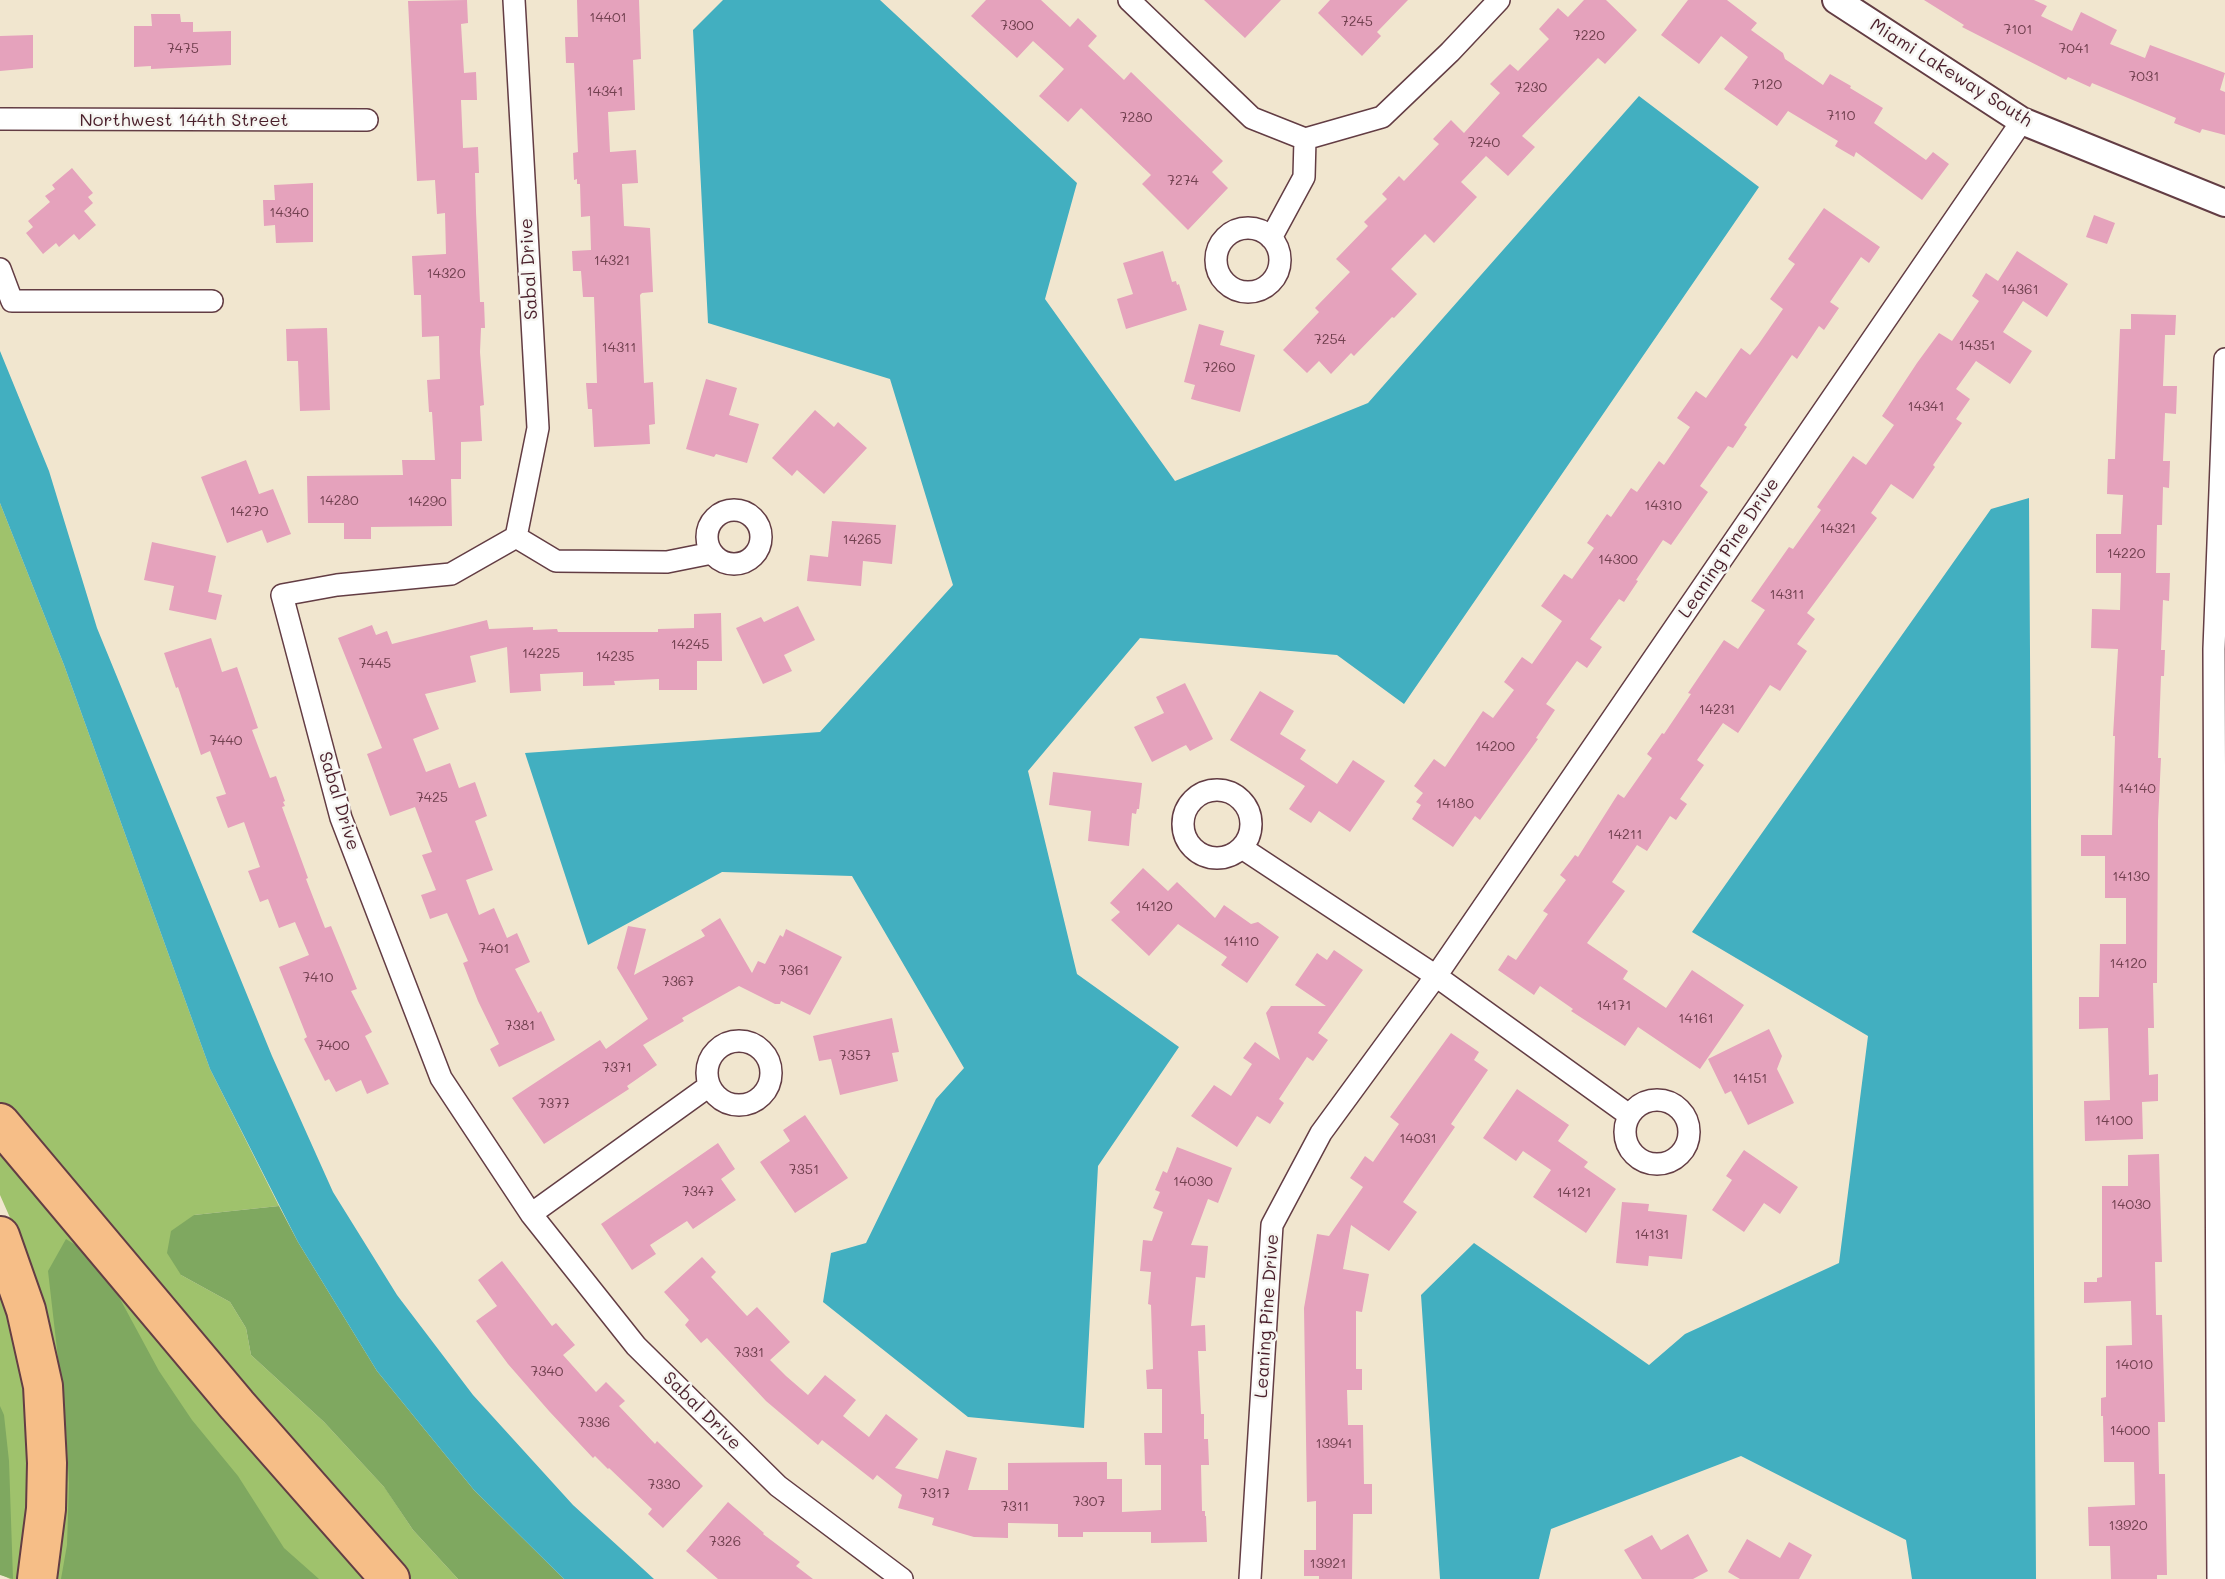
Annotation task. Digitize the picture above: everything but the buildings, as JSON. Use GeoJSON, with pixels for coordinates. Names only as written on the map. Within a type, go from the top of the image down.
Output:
{"type":"FeatureCollection","features":[{"type":"Feature","properties":{"kind":"highway"},"geometry":{"type":"LineString","coordinates":[[0,1124],[237,1405],[390,1579]]}},
{"type":"Feature","properties":{"kind":"highway"},"geometry":{"type":"LineString","coordinates":[[0,1236],[26,1310],[41,1374],[46,1420],[46,1509],[37,1579]]}},
{"type":"Feature","properties":{"kind":"street","name":"Sabal Drive"},"geometry":{"type":"LineString","coordinates":[[514,0],[538,428],[516,537],[451,575],[337,585],[282,595],[341,818],[442,1078],[531,1214],[636,1346],[778,1486],[902,1579]]}},
{"type":"Feature","properties":{"kind":"street"},"geometry":{"type":"LineString","coordinates":[[1129,0],[1252,118],[1305,139],[1382,117],[1450,52],[1499,0]]}},
{"type":"Feature","properties":{"kind":"street","name":"Miami Lakeway South"},"geometry":{"type":"LineString","coordinates":[[1836,0],[2022,121],[2225,203]]}},
{"type":"Feature","properties":{"kind":"street","name":"Northwest 144th Street"},"geometry":{"type":"LineString","coordinates":[[0,119],[368,120]]}},
{"type":"Feature","properties":{"kind":"street","name":"Leaning Pine Drive"},"geometry":{"type":"LineString","coordinates":[[1250,1579],[1272,1225],[1321,1133],[1436,976],[2022,121]]}},
{"type":"Feature","properties":{"kind":"street"},"geometry":{"type":"LineString","coordinates":[[1271,238],[1304,177],[1305,139]]}},
{"type":"Feature","properties":{"kind":"street"},"geometry":{"type":"LineString","coordinates":[[0,269],[12,301],[212,301]]}},
{"type":"Feature","properties":{"kind":"street"},"geometry":{"type":"LineString","coordinates":[[2218,1579],[2214,649],[2225,359]]}},
{"type":"Feature","properties":{"kind":"street"},"geometry":{"type":"LineString","coordinates":[[516,537],[556,561],[667,562],[712,553]]}},
{"type":"Feature","properties":{"kind":"street"},"geometry":{"type":"LineString","coordinates":[[1242,848],[1436,976],[1629,1115]]}},
{"type":"Feature","properties":{"kind":"street"},"geometry":{"type":"LineString","coordinates":[[531,1214],[709,1086]]}},
{"type":"Feature","properties":{"kind":"green space"},"geometry":{"type":"Polygon","coordinates":[[[0,503],[64,665],[210,1069],[279,1206],[194,1215],[181,1275],[230,1302],[246,1328],[251,1355],[324,1422],[385,1488],[413,1530],[458,1579],[408,1579],[0,1104],[0,503]]]}},
{"type":"Feature","properties":{"kind":"green space"},"geometry":{"type":"Polygon","coordinates":[[[0,1134],[378,1579],[57,1579],[62,1531],[61,1377],[19,1238],[0,1195],[0,1134]]]}},
{"type":"Feature","properties":{"kind":"green space"},"geometry":{"type":"Polygon","coordinates":[[[279,1206],[377,1371],[474,1490],[564,1579],[458,1579],[413,1530],[384,1487],[324,1422],[251,1355],[246,1328],[230,1302],[181,1275],[167,1253],[171,1231],[194,1215],[279,1206]]]}},
{"type":"Feature","properties":{"kind":"green space"},"geometry":{"type":"Polygon","coordinates":[[[66,1239],[99,1260],[159,1371],[192,1420],[238,1476],[284,1548],[319,1579],[61,1579],[67,1545],[69,1483],[66,1428],[48,1271],[66,1239]]]}},
{"type":"Feature","properties":{"kind":"green space"},"geometry":{"type":"Polygon","coordinates":[[[0,1270],[20,1341],[31,1471],[18,1579],[10,1579],[0,1574],[0,1270]]]}},
{"type":"Feature","properties":{"kind":"green space"},"geometry":{"type":"Polygon","coordinates":[[[0,1406],[4,1415],[9,1461],[13,1579],[0,1575],[0,1406]]]}},
{"type":"Feature","properties":{"kind":"water"},"geometry":{"type":"Polygon","coordinates":[[[723,0],[880,0],[1077,183],[1045,299],[1175,481],[1368,403],[1639,96],[1759,187],[1404,704],[1337,655],[1140,638],[1028,771],[1077,974],[1179,1047],[1098,1166],[1084,1428],[968,1417],[823,1302],[831,1253],[866,1243],[936,1099],[964,1068],[852,876],[722,872],[588,945],[525,753],[820,732],[953,585],[890,379],[708,323],[693,30],[723,0]]]}},
{"type":"Feature","properties":{"kind":"water"},"geometry":{"type":"Polygon","coordinates":[[[0,351],[49,471],[97,628],[272,1056],[333,1192],[397,1295],[473,1395],[573,1505],[654,1579],[564,1579],[474,1490],[377,1371],[298,1242],[210,1069],[64,665],[0,503],[0,351]]]}},
{"type":"Feature","properties":{"kind":"water"},"geometry":{"type":"Polygon","coordinates":[[[2029,498],[2036,1579],[1912,1579],[1906,1540],[1741,1456],[1551,1529],[1539,1579],[1440,1579],[1421,1295],[1474,1243],[1649,1365],[1685,1334],[1839,1263],[1868,1036],[1692,932],[1991,509],[2029,498]]]}}]}
